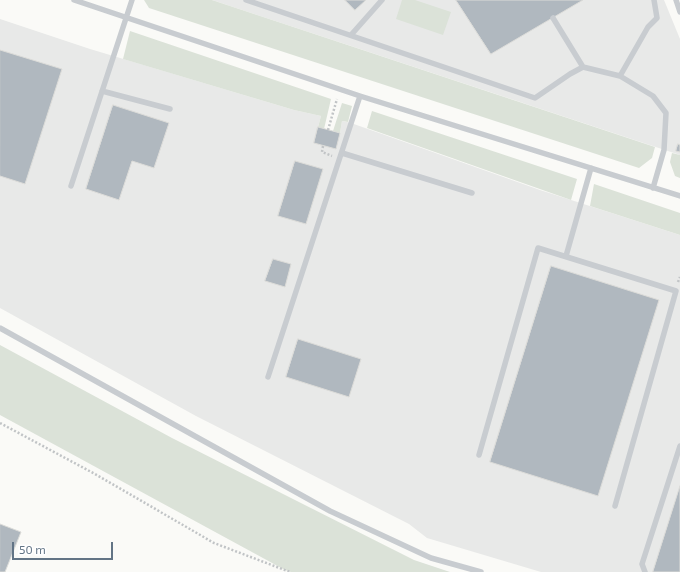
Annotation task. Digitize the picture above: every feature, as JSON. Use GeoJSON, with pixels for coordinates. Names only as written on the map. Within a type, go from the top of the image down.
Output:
{"type":"FeatureCollection","features":[{"type":"Feature","properties":{"kind":"lane"},"geometry":{"type":"LineString","coordinates":[[74,0],[126,16],[360,96],[680,196]]}},
{"type":"Feature","properties":{"kind":"lane"},"geometry":{"type":"LineString","coordinates":[[71,186],[132,0]]}},
{"type":"Feature","properties":{"kind":"lane"},"geometry":{"type":"LineString","coordinates":[[246,0],[253,1],[535,98],[583,66]]}},
{"type":"Feature","properties":{"kind":"lane"},"geometry":{"type":"LineString","coordinates":[[351,35],[382,0]]}},
{"type":"Feature","properties":{"kind":"lane"},"geometry":{"type":"LineString","coordinates":[[620,76],[648,27],[657,18],[654,0]]}},
{"type":"Feature","properties":{"kind":"lane"},"geometry":{"type":"LineString","coordinates":[[676,0],[680,12]]}},
{"type":"Feature","properties":{"kind":"lane"},"geometry":{"type":"LineString","coordinates":[[553,18],[583,66],[620,76],[653,96],[666,113],[664,150],[653,188]]}},
{"type":"Feature","properties":{"kind":"lane"},"geometry":{"type":"LineString","coordinates":[[102,91],[170,109]]}},
{"type":"Feature","properties":{"kind":"lane"},"geometry":{"type":"LineString","coordinates":[[268,377],[360,96]]}},
{"type":"Feature","properties":{"kind":"lane"},"geometry":{"type":"LineString","coordinates":[[342,153],[472,193]]}},
{"type":"Feature","properties":{"kind":"lane"},"geometry":{"type":"LineString","coordinates":[[566,256],[591,168]]}},
{"type":"Feature","properties":{"kind":"lane"},"geometry":{"type":"LineString","coordinates":[[479,455],[538,248],[676,291],[615,506]]}},
{"type":"Feature","properties":{"kind":"lane"},"geometry":{"type":"LineString","coordinates":[[0,328],[330,511],[431,558],[481,572]]}},
{"type":"Feature","properties":{"kind":"lane"},"geometry":{"type":"LineString","coordinates":[[645,572],[642,564],[680,446]]}},
{"type":"Feature","properties":{"kind":"path"},"geometry":{"type":"LineString","coordinates":[[328,130],[337,99]]}},
{"type":"Feature","properties":{"kind":"path"},"geometry":{"type":"LineString","coordinates":[[323,146],[322,152],[339,160]]}},
{"type":"Feature","properties":{"kind":"path"},"geometry":{"type":"LineString","coordinates":[[0,423],[95,474],[214,543],[290,572]]}},
{"type":"Feature","properties":{"kind":"shaded area"},"geometry":{"type":"Polygon","coordinates":[[[144,0],[212,0],[655,147],[652,158],[639,168],[149,8],[144,0]]]}},
{"type":"Feature","properties":{"kind":"shaded area"},"geometry":{"type":"Polygon","coordinates":[[[212,0],[664,0],[680,39],[680,155],[212,0]]]}},
{"type":"Feature","properties":{"kind":"shaded area"},"geometry":{"type":"Polygon","coordinates":[[[402,0],[415,0],[451,12],[443,35],[396,19],[402,0]]]}},
{"type":"Feature","properties":{"kind":"shaded area"},"geometry":{"type":"Polygon","coordinates":[[[0,19],[90,49],[294,110],[321,116],[318,127],[340,133],[342,121],[351,123],[540,190],[680,235],[680,572],[541,572],[427,538],[409,524],[196,416],[0,308],[0,19]]]}},
{"type":"Feature","properties":{"kind":"shaded area"},"geometry":{"type":"Polygon","coordinates":[[[130,31],[331,99],[324,129],[318,127],[321,116],[294,110],[123,59],[130,31]]]}},
{"type":"Feature","properties":{"kind":"shaded area"},"geometry":{"type":"Polygon","coordinates":[[[342,103],[352,106],[348,122],[342,121],[340,133],[333,131],[342,103]]]}},
{"type":"Feature","properties":{"kind":"shaded area"},"geometry":{"type":"Polygon","coordinates":[[[372,111],[577,179],[571,200],[367,128],[372,111]]]}},
{"type":"Feature","properties":{"kind":"shaded area"},"geometry":{"type":"Polygon","coordinates":[[[672,153],[680,155],[680,178],[675,176],[670,162],[672,153]]]}},
{"type":"Feature","properties":{"kind":"shaded area"},"geometry":{"type":"Polygon","coordinates":[[[594,184],[680,213],[680,235],[590,206],[594,184]]]}},
{"type":"Feature","properties":{"kind":"shaded area"},"geometry":{"type":"Polygon","coordinates":[[[0,345],[172,438],[414,560],[450,572],[291,572],[285,570],[0,415],[0,345]]]}},
{"type":"Feature","properties":{"kind":"building"},"geometry":{"type":"Polygon","coordinates":[[[345,0],[366,0],[355,10],[345,0]]]}},
{"type":"Feature","properties":{"kind":"building"},"geometry":{"type":"Polygon","coordinates":[[[456,0],[583,0],[491,54],[456,0]]]}},
{"type":"Feature","properties":{"kind":"building"},"geometry":{"type":"Polygon","coordinates":[[[0,50],[62,69],[25,184],[0,176],[0,50]]]}},
{"type":"Feature","properties":{"kind":"building"},"geometry":{"type":"Polygon","coordinates":[[[113,105],[169,123],[154,168],[132,161],[119,200],[86,189],[113,105]]]}},
{"type":"Feature","properties":{"kind":"building"},"geometry":{"type":"Polygon","coordinates":[[[318,127],[340,133],[336,149],[314,143],[318,127]]]}},
{"type":"Feature","properties":{"kind":"building"},"geometry":{"type":"Polygon","coordinates":[[[678,144],[680,145],[680,152],[676,151],[678,144]]]}},
{"type":"Feature","properties":{"kind":"building"},"geometry":{"type":"Polygon","coordinates":[[[295,161],[323,169],[306,224],[278,216],[295,161]]]}},
{"type":"Feature","properties":{"kind":"building"},"geometry":{"type":"Polygon","coordinates":[[[273,259],[291,264],[285,287],[265,281],[273,259]]]}},
{"type":"Feature","properties":{"kind":"building"},"geometry":{"type":"Polygon","coordinates":[[[551,266],[659,300],[598,496],[490,462],[551,266]]]}},
{"type":"Feature","properties":{"kind":"building"},"geometry":{"type":"Polygon","coordinates":[[[298,339],[361,359],[349,397],[286,377],[298,339]]]}},
{"type":"Feature","properties":{"kind":"building"},"geometry":{"type":"Polygon","coordinates":[[[680,486],[680,572],[653,572],[680,486]]]}},
{"type":"Feature","properties":{"kind":"building"},"geometry":{"type":"Polygon","coordinates":[[[0,524],[21,532],[5,572],[0,572],[0,524]]]}}]}
